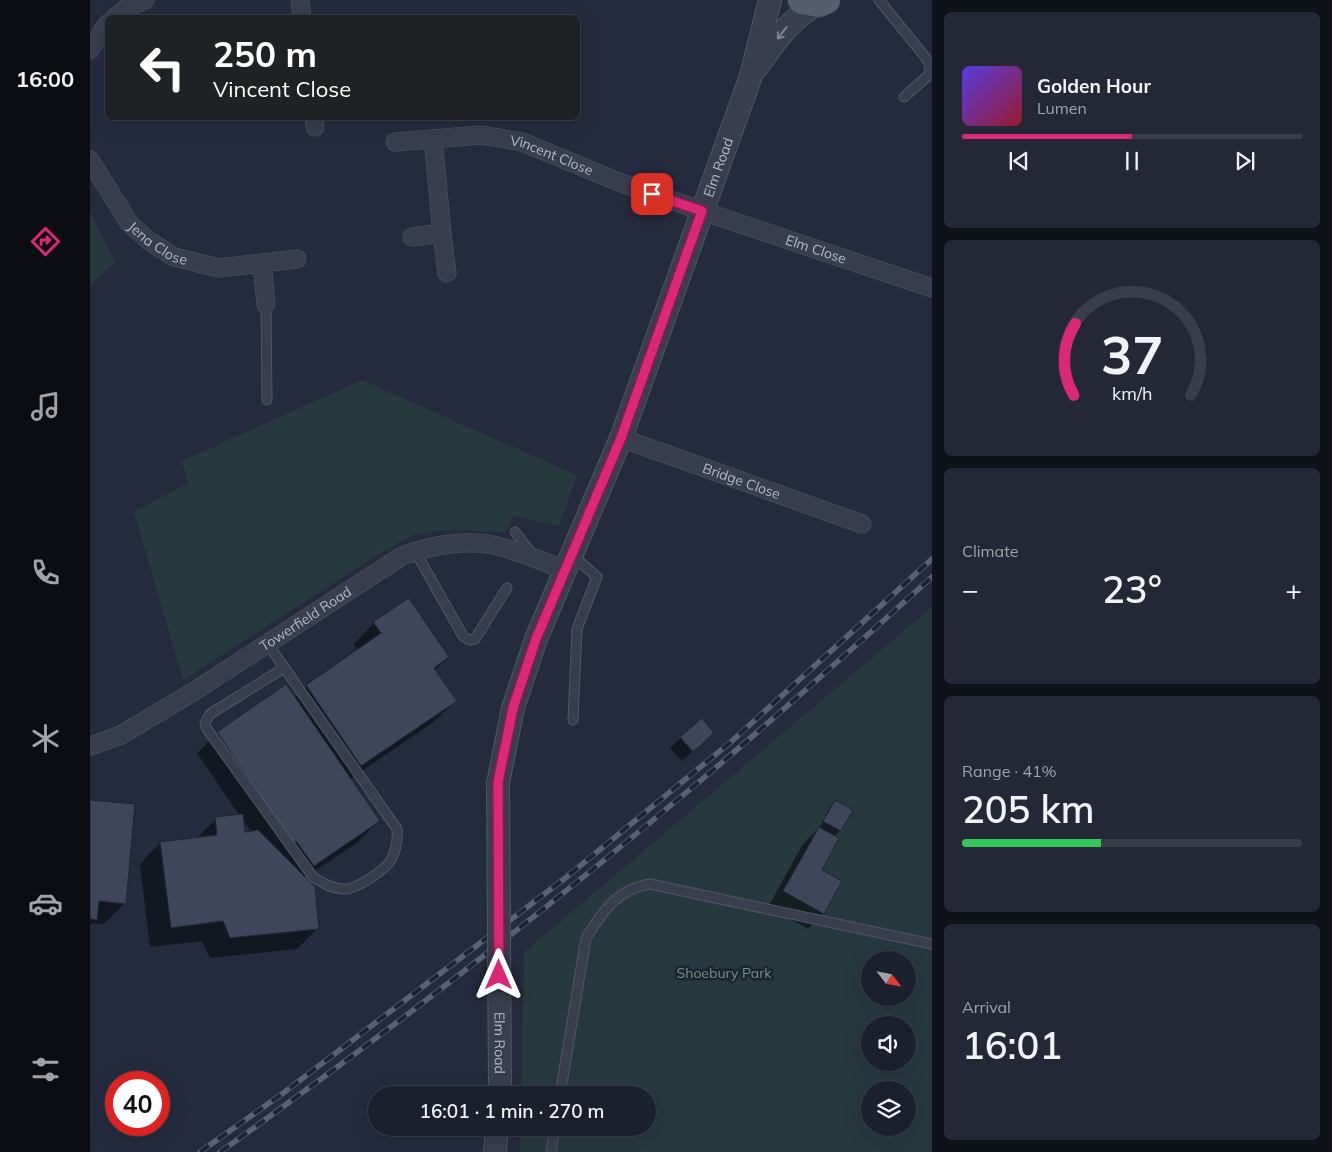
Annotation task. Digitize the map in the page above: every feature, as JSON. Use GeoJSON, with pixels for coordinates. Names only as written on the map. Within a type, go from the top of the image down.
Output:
{"type":"FeatureCollection","features":[{"type":"Feature","properties":{"kind":"street"},"geometry":{"type":"LineString","coordinates":[[118,15],[125,9],[145,0]]}},
{"type":"Feature","properties":{"kind":"street"},"geometry":{"type":"LineString","coordinates":[[300,0],[302,15]]}},
{"type":"Feature","properties":{"kind":"street","name":"Elm Road"},"geometry":{"type":"LineString","coordinates":[[499,1086],[498,782],[513,708],[536,639],[621,438],[751,76],[770,0]]}},
{"type":"Feature","properties":{"kind":"street","name":"Elm Road"},"geometry":{"type":"LineString","coordinates":[[751,76],[788,24],[816,1]]}},
{"type":"Feature","properties":{"kind":"street"},"geometry":{"type":"LineString","coordinates":[[90,50],[105,28]]}},
{"type":"Feature","properties":{"kind":"street","name":"Vincent Close"},"geometry":{"type":"LineString","coordinates":[[395,142],[481,135],[522,142],[619,182],[702,211]]}},
{"type":"Feature","properties":{"kind":"street"},"geometry":{"type":"LineString","coordinates":[[433,139],[447,273]]}},
{"type":"Feature","properties":{"kind":"street","name":"Jena Close"},"geometry":{"type":"LineString","coordinates":[[90,160],[130,223],[148,240],[174,257],[219,268],[297,259]]}},
{"type":"Feature","properties":{"kind":"street","name":"Elm Close"},"geometry":{"type":"LineString","coordinates":[[702,211],[932,288]]}},
{"type":"Feature","properties":{"kind":"street"},"geometry":{"type":"LineString","coordinates":[[412,237],[442,233]]}},
{"type":"Feature","properties":{"kind":"street"},"geometry":{"type":"LineString","coordinates":[[262,263],[266,304]]}},
{"type":"Feature","properties":{"kind":"street","name":"Bridge Close"},"geometry":{"type":"LineString","coordinates":[[621,438],[862,524]]}},
{"type":"Feature","properties":{"kind":"street","name":"Towerfield Road"},"geometry":{"type":"LineString","coordinates":[[90,746],[121,735],[193,692],[402,556],[414,551],[473,543],[492,545],[535,558],[569,563]]}},
{"type":"Feature","properties":{"kind":"street"},"geometry":{"type":"LineString","coordinates":[[495,1152],[496,1136]]}},
{"type":"Feature","properties":{"kind":"lane"},"geometry":{"type":"LineString","coordinates":[[879,0],[926,58],[930,66],[929,75],[904,97]]}},
{"type":"Feature","properties":{"kind":"lane"},"geometry":{"type":"LineString","coordinates":[[266,304],[267,400]]}},
{"type":"Feature","properties":{"kind":"lane"},"geometry":{"type":"LineString","coordinates":[[515,532],[535,558]]}},
{"type":"Feature","properties":{"kind":"lane"},"geometry":{"type":"LineString","coordinates":[[414,551],[463,636],[469,640],[475,639],[508,588]]}},
{"type":"Feature","properties":{"kind":"lane"},"geometry":{"type":"LineString","coordinates":[[569,563],[597,577],[577,629],[573,720]]}},
{"type":"Feature","properties":{"kind":"lane"},"geometry":{"type":"LineString","coordinates":[[267,643],[397,829],[398,842],[390,861],[368,880],[347,889],[329,887],[313,877],[207,730],[205,723],[210,714],[284,668]]}},
{"type":"Feature","properties":{"kind":"lane"},"geometry":{"type":"LineString","coordinates":[[561,1086],[586,938],[599,918],[619,895],[634,886],[650,884],[932,944]]}},
{"type":"Feature","properties":{"kind":"lane"},"geometry":{"type":"LineString","coordinates":[[551,1152],[554,1136]]}},
{"type":"Feature","properties":{"kind":"green space"},"geometry":{"type":"Polygon","coordinates":[[[90,212],[115,262],[90,286],[90,212]]]}},
{"type":"Feature","properties":{"kind":"green space"},"geometry":{"type":"Polygon","coordinates":[[[362,380],[577,475],[559,526],[514,516],[506,532],[441,530],[412,536],[382,552],[183,680],[134,512],[188,483],[182,461],[362,380]]]}},
{"type":"Feature","properties":{"kind":"green space","name":"Shoebury Park"},"geometry":{"type":"Polygon","coordinates":[[[932,607],[932,1152],[520,1152],[520,1136],[656,1136],[656,1086],[521,1086],[524,952],[932,607]]]}},
{"type":"Feature","properties":{"kind":"building"},"geometry":{"type":"Polygon","coordinates":[[[409,598],[449,657],[434,668],[457,701],[361,766],[306,685],[381,633],[373,622],[409,598]]]}},
{"type":"Feature","properties":{"kind":"building"},"geometry":{"type":"Polygon","coordinates":[[[286,684],[380,821],[314,866],[296,841],[293,843],[217,732],[286,684]]]}},
{"type":"Feature","properties":{"kind":"building"},"geometry":{"type":"Polygon","coordinates":[[[702,718],[714,733],[693,752],[680,737],[702,718]]]}},
{"type":"Feature","properties":{"kind":"building"},"geometry":{"type":"Polygon","coordinates":[[[90,800],[135,804],[126,904],[99,901],[97,920],[90,919],[90,800]]]}},
{"type":"Feature","properties":{"kind":"building"},"geometry":{"type":"Polygon","coordinates":[[[835,800],[853,810],[841,831],[823,821],[835,800]]]}},
{"type":"Feature","properties":{"kind":"building"},"geometry":{"type":"Polygon","coordinates":[[[243,814],[245,832],[258,830],[315,887],[319,929],[230,938],[223,921],[171,928],[160,842],[217,835],[215,817],[243,814]]]}},
{"type":"Feature","properties":{"kind":"building"},"geometry":{"type":"Polygon","coordinates":[[[819,827],[839,838],[822,870],[842,881],[824,914],[783,891],[819,827]]]}},
{"type":"Feature","properties":{"kind":"railway"},"geometry":{"type":"LineString","coordinates":[[200,1152],[282,1094],[564,879],[732,741],[932,559]]}},
{"type":"Feature","properties":{"kind":"railway"},"geometry":{"type":"LineString","coordinates":[[220,1152],[343,1063],[524,925],[759,731],[932,577]]}},
{"type":"Feature","properties":{"kind":"route"},"geometry":{"type":"LineString","coordinates":[[499,975],[498,782],[513,708],[536,639],[621,438],[702,211],[652,194]]}}]}
